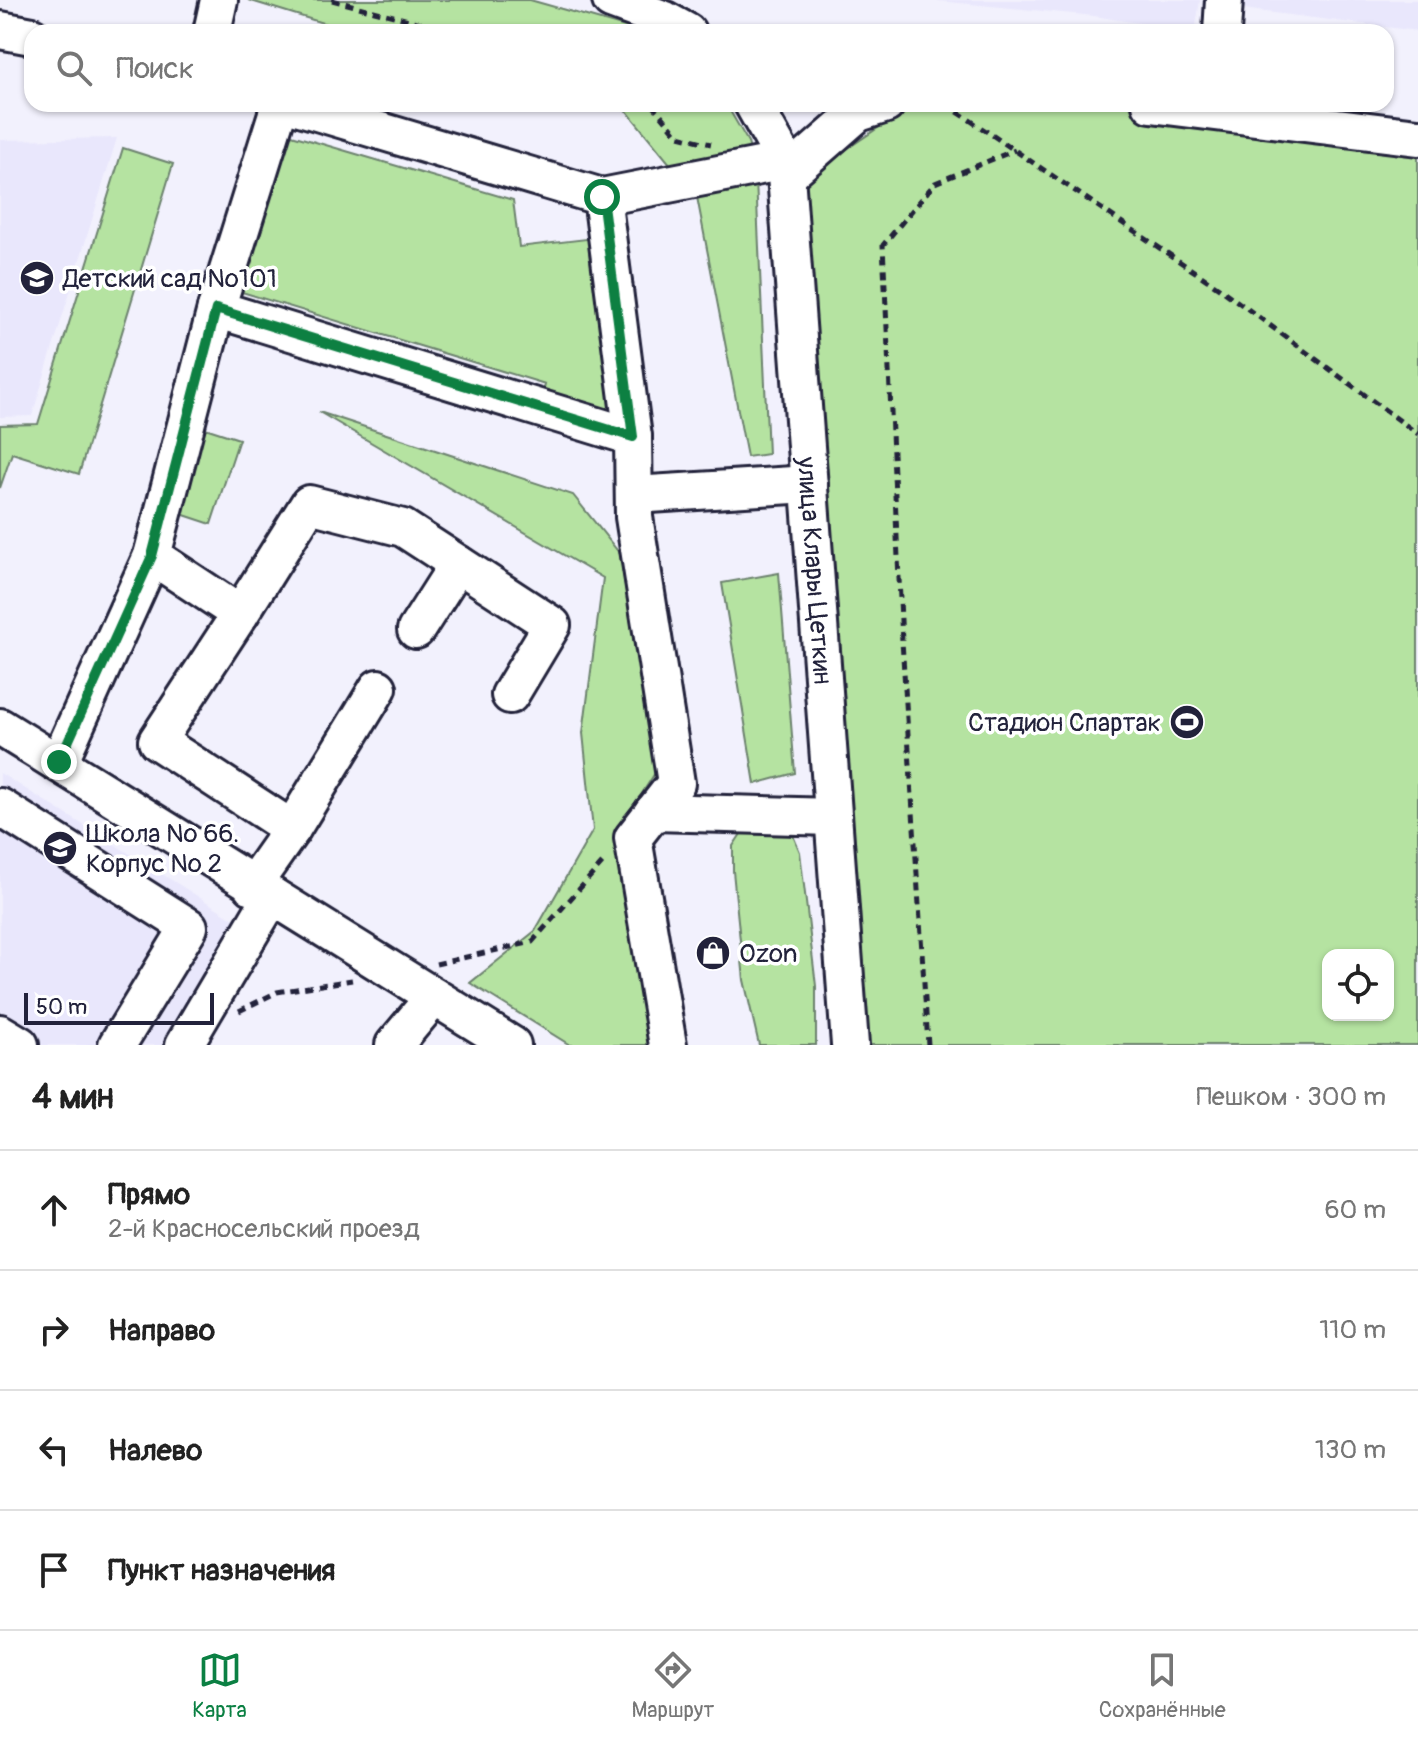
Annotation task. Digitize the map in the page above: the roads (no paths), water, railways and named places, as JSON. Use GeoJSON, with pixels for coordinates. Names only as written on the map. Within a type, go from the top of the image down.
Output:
{"type":"FeatureCollection","features":[{"type":"Feature","properties":{"kind":"street"},"geometry":{"type":"LineString","coordinates":[[214,24],[219,0]]}},
{"type":"Feature","properties":{"kind":"street"},"geometry":{"type":"LineString","coordinates":[[611,0],[673,17]]}},
{"type":"Feature","properties":{"kind":"street"},"geometry":{"type":"LineString","coordinates":[[1222,24],[1224,0]]}},
{"type":"Feature","properties":{"kind":"street"},"geometry":{"type":"LineString","coordinates":[[0,30],[24,34]]}},
{"type":"Feature","properties":{"kind":"street"},"geometry":{"type":"LineString","coordinates":[[59,762],[152,556],[216,309],[278,112]]}},
{"type":"Feature","properties":{"kind":"street"},"geometry":{"type":"LineString","coordinates":[[317,112],[602,197],[786,168],[861,112]]}},
{"type":"Feature","properties":{"kind":"street","name":"улица Клары Цеткин"},"geometry":{"type":"LineString","coordinates":[[757,112],[786,168],[850,1045]]}},
{"type":"Feature","properties":{"kind":"street"},"geometry":{"type":"LineString","coordinates":[[1244,112],[1418,137]]}},
{"type":"Feature","properties":{"kind":"street"},"geometry":{"type":"LineString","coordinates":[[602,197],[633,437],[634,517],[676,783],[633,838],[668,1045]]}},
{"type":"Feature","properties":{"kind":"street"},"geometry":{"type":"LineString","coordinates":[[216,309],[633,437]]}},
{"type":"Feature","properties":{"kind":"street"},"geometry":{"type":"LineString","coordinates":[[634,495],[809,484]]}},
{"type":"Feature","properties":{"kind":"street"},"geometry":{"type":"LineString","coordinates":[[292,829],[157,741],[309,504],[403,528],[552,625],[510,695]]}},
{"type":"Feature","properties":{"kind":"street"},"geometry":{"type":"LineString","coordinates":[[152,556],[240,614]]}},
{"type":"Feature","properties":{"kind":"street"},"geometry":{"type":"LineString","coordinates":[[416,630],[458,564]]}},
{"type":"Feature","properties":{"kind":"street"},"geometry":{"type":"LineString","coordinates":[[184,1045],[292,829],[378,688]]}},
{"type":"Feature","properties":{"kind":"street"},"geometry":{"type":"LineString","coordinates":[[0,727],[512,1045]]}},
{"type":"Feature","properties":{"kind":"street"},"geometry":{"type":"LineString","coordinates":[[0,807],[189,927],[117,1045]]}},
{"type":"Feature","properties":{"kind":"street"},"geometry":{"type":"LineString","coordinates":[[653,812],[833,817]]}},
{"type":"Feature","properties":{"kind":"street"},"geometry":{"type":"LineString","coordinates":[[394,1045],[434,997]]}},
{"type":"Feature","properties":{"kind":"street"},"geometry":{"type":"LineString","coordinates":[[0,1033],[20,1045]]}},
{"type":"Feature","properties":{"kind":"place","name":"Детский сад №101"},"geometry":{"type":"Point","coordinates":[37,278]}},
{"type":"Feature","properties":{"kind":"place","name":"Стадион Спартак"},"geometry":{"type":"Point","coordinates":[1187,722]}},
{"type":"Feature","properties":{"kind":"place","name":"Школа № 66. Корпус № 2"},"geometry":{"type":"Point","coordinates":[60,848]}},
{"type":"Feature","properties":{"kind":"place","name":"Ozon"},"geometry":{"type":"Point","coordinates":[713,953]}}]}
